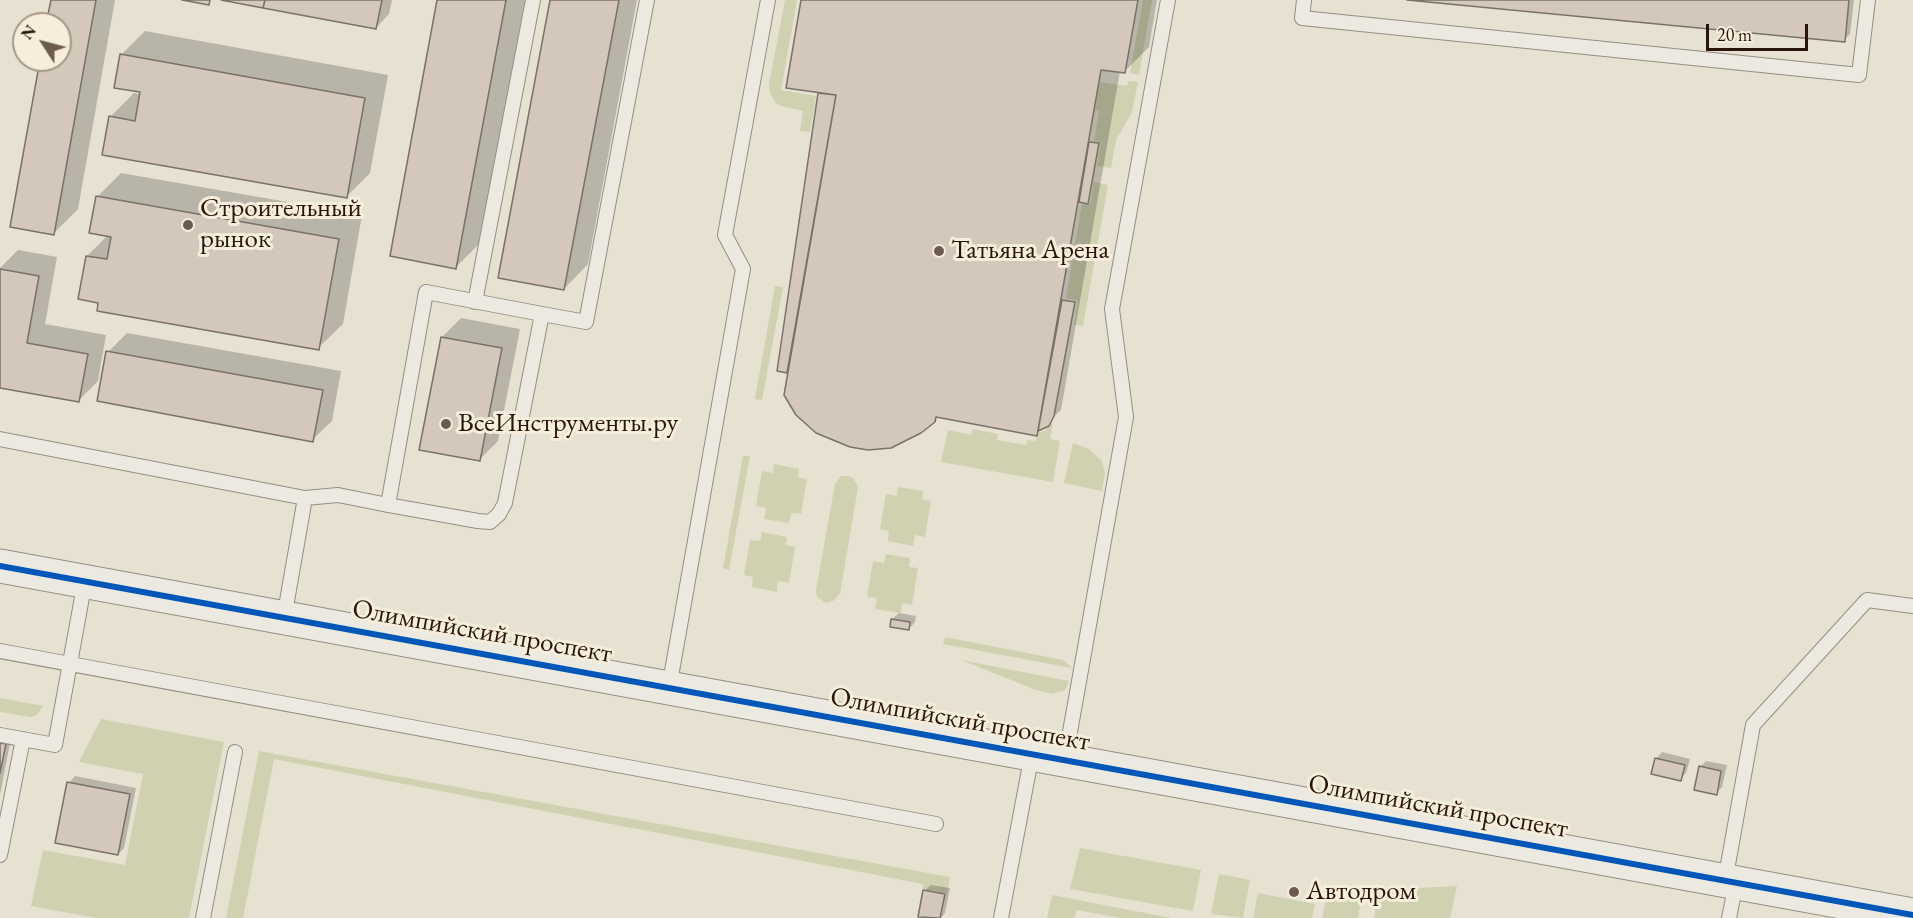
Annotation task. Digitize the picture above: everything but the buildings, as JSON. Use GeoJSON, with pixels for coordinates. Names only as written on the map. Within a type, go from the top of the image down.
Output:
{"type":"FeatureCollection","features":[{"type":"Feature","properties":{"kind":"street","name":"Олимпийский проспект"},"geometry":{"type":"LineString","coordinates":[[0,566],[1913,915]]}},
{"type":"Feature","properties":{"kind":"lane"},"geometry":{"type":"LineString","coordinates":[[475,302],[533,0]]}},
{"type":"Feature","properties":{"kind":"lane"},"geometry":{"type":"LineString","coordinates":[[388,505],[426,292],[586,322],[647,0]]}},
{"type":"Feature","properties":{"kind":"lane"},"geometry":{"type":"LineString","coordinates":[[669,688],[743,269],[725,235],[768,0]]}},
{"type":"Feature","properties":{"kind":"lane"},"geometry":{"type":"LineString","coordinates":[[1065,760],[1126,417],[1112,309],[1168,0]]}},
{"type":"Feature","properties":{"kind":"lane"},"geometry":{"type":"LineString","coordinates":[[1304,0],[1302,18],[1859,75],[1868,0]]}},
{"type":"Feature","properties":{"kind":"lane"},"geometry":{"type":"LineString","coordinates":[[0,439],[305,498],[338,495],[490,522],[499,514],[505,503],[542,314]]}},
{"type":"Feature","properties":{"kind":"lane"},"geometry":{"type":"LineString","coordinates":[[284,618],[305,498]]}},
{"type":"Feature","properties":{"kind":"lane"},"geometry":{"type":"LineString","coordinates":[[0,735],[55,745],[85,581]]}},
{"type":"Feature","properties":{"kind":"lane"},"geometry":{"type":"LineString","coordinates":[[1729,918],[1731,882],[1753,725],[1867,600],[1913,606]]}},
{"type":"Feature","properties":{"kind":"lane"},"geometry":{"type":"LineString","coordinates":[[0,651],[936,824]]}},
{"type":"Feature","properties":{"kind":"lane"},"geometry":{"type":"LineString","coordinates":[[0,855],[23,739]]}},
{"type":"Feature","properties":{"kind":"lane"},"geometry":{"type":"LineString","coordinates":[[203,918],[235,752]]}},
{"type":"Feature","properties":{"kind":"lane"},"geometry":{"type":"LineString","coordinates":[[1001,918],[1032,754]]}},
{"type":"Feature","properties":{"kind":"green space"},"geometry":{"type":"Polygon","coordinates":[[[785,0],[797,0],[781,90],[816,96],[810,132],[800,131],[803,111],[781,106],[776,103],[770,93],[769,84],[785,0]]]}},
{"type":"Feature","properties":{"kind":"green space"},"geometry":{"type":"Polygon","coordinates":[[[1143,0],[1152,0],[1139,75],[1130,73],[1143,0]]]}},
{"type":"Feature","properties":{"kind":"green space"},"geometry":{"type":"Polygon","coordinates":[[[1128,81],[1138,82],[1132,112],[1116,140],[1111,168],[1097,166],[1101,142],[1094,141],[1099,111],[1095,110],[1100,82],[1127,86],[1128,81]]]}},
{"type":"Feature","properties":{"kind":"green space"},"geometry":{"type":"Polygon","coordinates":[[[1094,182],[1108,185],[1083,326],[1074,325],[1078,301],[1066,298],[1082,204],[1090,205],[1094,182]]]}},
{"type":"Feature","properties":{"kind":"green space"},"geometry":{"type":"Polygon","coordinates":[[[775,286],[783,287],[762,400],[755,399],[775,286]]]}},
{"type":"Feature","properties":{"kind":"green space"},"geometry":{"type":"Polygon","coordinates":[[[1053,423],[1050,439],[1060,441],[1053,482],[941,462],[948,430],[971,435],[973,429],[998,434],[997,440],[1026,445],[1028,440],[1036,441],[1038,433],[1046,430],[1053,423]]]}},
{"type":"Feature","properties":{"kind":"green space"},"geometry":{"type":"Polygon","coordinates":[[[1073,443],[1089,449],[1102,461],[1105,473],[1102,491],[1064,483],[1073,443]]]}},
{"type":"Feature","properties":{"kind":"green space"},"geometry":{"type":"Polygon","coordinates":[[[743,456],[750,456],[729,570],[723,568],[743,456]]]}},
{"type":"Feature","properties":{"kind":"green space"},"geometry":{"type":"Polygon","coordinates":[[[774,464],[799,469],[798,477],[807,479],[801,514],[791,513],[789,523],[764,519],[766,508],[756,506],[762,471],[773,473],[774,464]]]}},
{"type":"Feature","properties":{"kind":"green space"},"geometry":{"type":"Polygon","coordinates":[[[841,476],[853,478],[858,487],[840,594],[833,601],[826,603],[817,597],[816,590],[835,484],[841,476]]]}},
{"type":"Feature","properties":{"kind":"green space"},"geometry":{"type":"Polygon","coordinates":[[[898,487],[923,491],[922,499],[931,501],[925,537],[915,535],[913,546],[888,541],[889,531],[880,529],[886,494],[897,496],[898,487]]]}},
{"type":"Feature","properties":{"kind":"green space"},"geometry":{"type":"Polygon","coordinates":[[[762,532],[787,537],[786,545],[795,547],[789,583],[778,581],[777,592],[752,587],[753,577],[744,575],[750,540],[760,541],[762,532]]]}},
{"type":"Feature","properties":{"kind":"green space"},"geometry":{"type":"Polygon","coordinates":[[[886,554],[910,558],[909,567],[918,568],[912,605],[902,603],[901,613],[875,609],[877,598],[867,597],[873,561],[884,563],[886,554]]]}},
{"type":"Feature","properties":{"kind":"green space"},"geometry":{"type":"Polygon","coordinates":[[[945,637],[1063,660],[1072,668],[943,644],[945,637]]]}},
{"type":"Feature","properties":{"kind":"green space"},"geometry":{"type":"Polygon","coordinates":[[[961,660],[1069,681],[1065,690],[1053,694],[1036,690],[961,660]]]}},
{"type":"Feature","properties":{"kind":"green space"},"geometry":{"type":"Polygon","coordinates":[[[0,698],[43,706],[37,715],[31,717],[0,712],[0,698]]]}},
{"type":"Feature","properties":{"kind":"green space"},"geometry":{"type":"Polygon","coordinates":[[[101,719],[224,742],[189,918],[96,918],[31,906],[43,850],[125,865],[143,774],[79,762],[101,719]]]}},
{"type":"Feature","properties":{"kind":"green space"},"geometry":{"type":"Polygon","coordinates":[[[259,751],[950,877],[947,893],[923,889],[923,884],[274,759],[243,918],[226,918],[259,751]]]}},
{"type":"Feature","properties":{"kind":"green space"},"geometry":{"type":"Polygon","coordinates":[[[1080,848],[1201,870],[1193,911],[1070,889],[1080,848]]]}},
{"type":"Feature","properties":{"kind":"green space"},"geometry":{"type":"Polygon","coordinates":[[[1219,874],[1250,880],[1243,918],[1211,914],[1219,874]]]}},
{"type":"Feature","properties":{"kind":"green space"},"geometry":{"type":"Polygon","coordinates":[[[1457,886],[1450,918],[1374,918],[1379,890],[1457,886]]]}},
{"type":"Feature","properties":{"kind":"green space"},"geometry":{"type":"Polygon","coordinates":[[[1258,893],[1315,904],[1312,918],[1253,918],[1258,893]]]}},
{"type":"Feature","properties":{"kind":"green space"},"geometry":{"type":"Polygon","coordinates":[[[1052,895],[1171,918],[1120,918],[1077,910],[1074,918],[1047,918],[1052,895]]]}},
{"type":"Feature","properties":{"kind":"green space"},"geometry":{"type":"Polygon","coordinates":[[[1327,895],[1361,901],[1358,918],[1322,918],[1327,895]]]}},
{"type":"Feature","properties":{"kind":"cycle path"},"geometry":{"type":"LineString","coordinates":[[0,566],[1913,915]]}},
{"type":"Feature","properties":{"kind":"place","name":"Строительный рынок"},"geometry":{"type":"Point","coordinates":[188,225]}},
{"type":"Feature","properties":{"kind":"place","name":"Татьяна Арена"},"geometry":{"type":"Point","coordinates":[939,251]}},
{"type":"Feature","properties":{"kind":"place","name":"ВсеИнструменты.ру"},"geometry":{"type":"Point","coordinates":[446,424]}},
{"type":"Feature","properties":{"kind":"place","name":"Автодром"},"geometry":{"type":"Point","coordinates":[1294,892]}}]}
